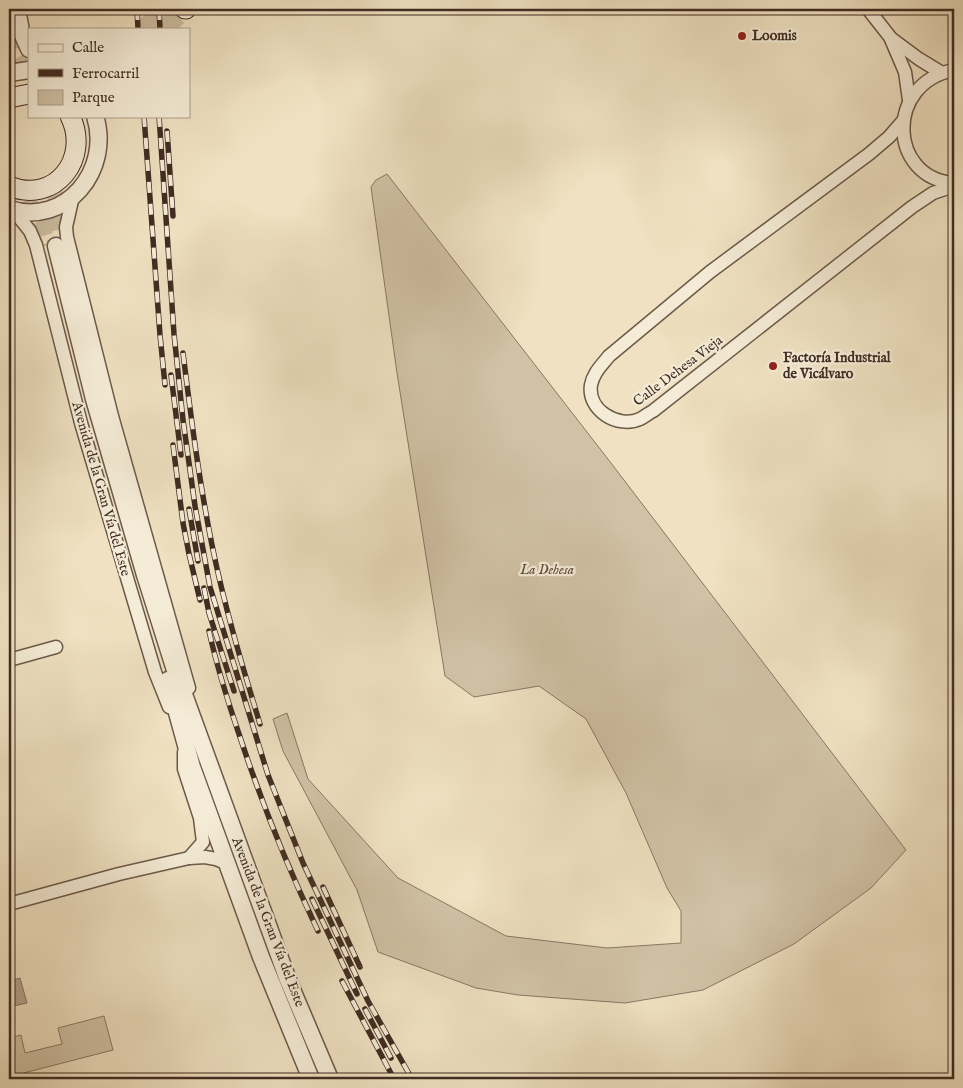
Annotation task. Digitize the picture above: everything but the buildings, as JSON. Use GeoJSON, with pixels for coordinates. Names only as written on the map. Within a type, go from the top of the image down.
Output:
{"type":"FeatureCollection","features":[{"type":"Feature","properties":{"kind":"main road"},"geometry":{"type":"LineString","coordinates":[[9,98],[28,94]]}},
{"type":"Feature","properties":{"kind":"main road"},"geometry":{"type":"LineString","coordinates":[[15,190],[57,186],[69,169],[75,154],[77,138],[73,119]]}},
{"type":"Feature","properties":{"kind":"street"},"geometry":{"type":"LineString","coordinates":[[17,9],[21,31],[28,47]]}},
{"type":"Feature","properties":{"kind":"street"},"geometry":{"type":"LineString","coordinates":[[868,9],[890,37],[905,72],[909,100]]}},
{"type":"Feature","properties":{"kind":"street"},"geometry":{"type":"LineString","coordinates":[[890,37],[920,59],[948,72]]}},
{"type":"Feature","properties":{"kind":"street"},"geometry":{"type":"LineString","coordinates":[[9,73],[28,70]]}},
{"type":"Feature","properties":{"kind":"street"},"geometry":{"type":"LineString","coordinates":[[948,72],[929,79],[918,88],[909,100],[903,120],[903,134],[913,160],[934,178],[954,185]]}},
{"type":"Feature","properties":{"kind":"street"},"geometry":{"type":"LineString","coordinates":[[11,210],[29,212],[49,209],[73,196],[88,179],[98,157],[99,131],[96,118]]}},
{"type":"Feature","properties":{"kind":"street","name":"Calle Dehesa Vieja"},"geometry":{"type":"LineString","coordinates":[[903,120],[889,137],[869,154],[710,272],[610,356],[597,369],[591,386],[592,398],[597,409],[610,418],[623,422],[639,420],[653,411],[912,207],[933,193],[954,185]]}},
{"type":"Feature","properties":{"kind":"street","name":"Avenida de la Gran Vía del Este"},"geometry":{"type":"LineString","coordinates":[[73,196],[66,227],[67,236],[88,325],[208,763]]}},
{"type":"Feature","properties":{"kind":"street","name":"Avenida de la Gran Vía del Este"},"geometry":{"type":"LineString","coordinates":[[11,210],[30,231],[36,244],[84,432],[156,672],[261,957],[311,1079]]}},
{"type":"Feature","properties":{"kind":"street","name":"Avenida de la Gran Vía del Este"},"geometry":{"type":"LineString","coordinates":[[192,768],[93,420],[53,248],[118,486],[174,667],[288,980],[330,1079]]}},
{"type":"Feature","properties":{"kind":"street"},"geometry":{"type":"LineString","coordinates":[[9,660],[56,647]]}},
{"type":"Feature","properties":{"kind":"street"},"geometry":{"type":"LineString","coordinates":[[185,749],[184,769],[200,818],[203,842],[189,858]]}},
{"type":"Feature","properties":{"kind":"street"},"geometry":{"type":"LineString","coordinates":[[9,904],[119,874],[189,858],[205,857],[228,864]]}},
{"type":"Feature","properties":{"kind":"green space","name":"La Dehesa"},"geometry":{"type":"Polygon","coordinates":[[[387,174],[611,463],[906,850],[871,888],[794,944],[703,990],[625,1003],[518,995],[476,988],[378,952],[357,890],[283,751],[273,719],[287,713],[308,779],[398,878],[506,936],[607,948],[681,943],[681,911],[667,888],[626,793],[586,719],[539,686],[474,697],[445,676],[397,373],[371,187],[376,180],[387,174]]]}},
{"type":"Feature","properties":{"kind":"green space"},"geometry":{"type":"Polygon","coordinates":[[[104,1016],[113,1050],[12,1076],[9,1063],[9,1038],[21,1035],[25,1053],[62,1044],[58,1028],[104,1016]]]}},
{"type":"Feature","properties":{"kind":"shaded area"},"geometry":{"type":"Polygon","coordinates":[[[20,978],[27,1003],[14,1006],[11,995],[9,995],[9,981],[20,978]]]}},
{"type":"Feature","properties":{"kind":"shaded area"},"geometry":{"type":"Polygon","coordinates":[[[9,995],[15,1020],[9,1021],[9,995]]]}},
{"type":"Feature","properties":{"kind":"tunnel"},"geometry":{"type":"LineString","coordinates":[[144,28],[166,9]]}},
{"type":"Feature","properties":{"kind":"tunnel"},"geometry":{"type":"LineString","coordinates":[[165,28],[185,9]]}},
{"type":"Feature","properties":{"kind":"tunnel"},"geometry":{"type":"LineString","coordinates":[[9,31],[16,52],[28,75]]}},
{"type":"Feature","properties":{"kind":"tunnel"},"geometry":{"type":"LineString","coordinates":[[56,191],[53,230],[56,246]]}},
{"type":"Feature","properties":{"kind":"tunnel"},"geometry":{"type":"LineString","coordinates":[[27,200],[41,222],[48,245]]}},
{"type":"Feature","properties":{"kind":"railway"},"geometry":{"type":"LineString","coordinates":[[137,9],[138,28]]}},
{"type":"Feature","properties":{"kind":"railway"},"geometry":{"type":"LineString","coordinates":[[159,9],[160,28]]}},
{"type":"Feature","properties":{"kind":"railway"},"geometry":{"type":"LineString","coordinates":[[144,118],[165,385]]}},
{"type":"Feature","properties":{"kind":"railway"},"geometry":{"type":"LineString","coordinates":[[159,118],[174,334],[183,420],[195,506],[210,587],[268,775],[303,863],[368,1001],[412,1079]]}},
{"type":"Feature","properties":{"kind":"railway"},"geometry":{"type":"LineString","coordinates":[[167,131],[173,216]]}},
{"type":"Feature","properties":{"kind":"railway"},"geometry":{"type":"LineString","coordinates":[[183,353],[207,521],[228,612],[260,724]]}},
{"type":"Feature","properties":{"kind":"railway"},"geometry":{"type":"LineString","coordinates":[[171,375],[181,455]]}},
{"type":"Feature","properties":{"kind":"railway"},"geometry":{"type":"LineString","coordinates":[[173,445],[183,523],[200,600]]}},
{"type":"Feature","properties":{"kind":"railway"},"geometry":{"type":"LineString","coordinates":[[189,509],[198,561]]}},
{"type":"Feature","properties":{"kind":"railway"},"geometry":{"type":"LineString","coordinates":[[204,588],[209,613],[234,691]]}},
{"type":"Feature","properties":{"kind":"railway"},"geometry":{"type":"LineString","coordinates":[[209,631],[227,698],[257,787],[296,884],[318,931]]}},
{"type":"Feature","properties":{"kind":"railway"},"geometry":{"type":"LineString","coordinates":[[323,887],[360,967]]}},
{"type":"Feature","properties":{"kind":"railway"},"geometry":{"type":"LineString","coordinates":[[312,899],[357,994]]}},
{"type":"Feature","properties":{"kind":"railway"},"geometry":{"type":"LineString","coordinates":[[342,981],[394,1079]]}},
{"type":"Feature","properties":{"kind":"railway"},"geometry":{"type":"LineString","coordinates":[[365,1009],[391,1058]]}},
{"type":"Feature","properties":{"kind":"place","name":"Loomis"},"geometry":{"type":"Point","coordinates":[742,36]}},
{"type":"Feature","properties":{"kind":"place","name":"Factoría Industrial de Vicálvaro"},"geometry":{"type":"Point","coordinates":[773,366]}}]}
